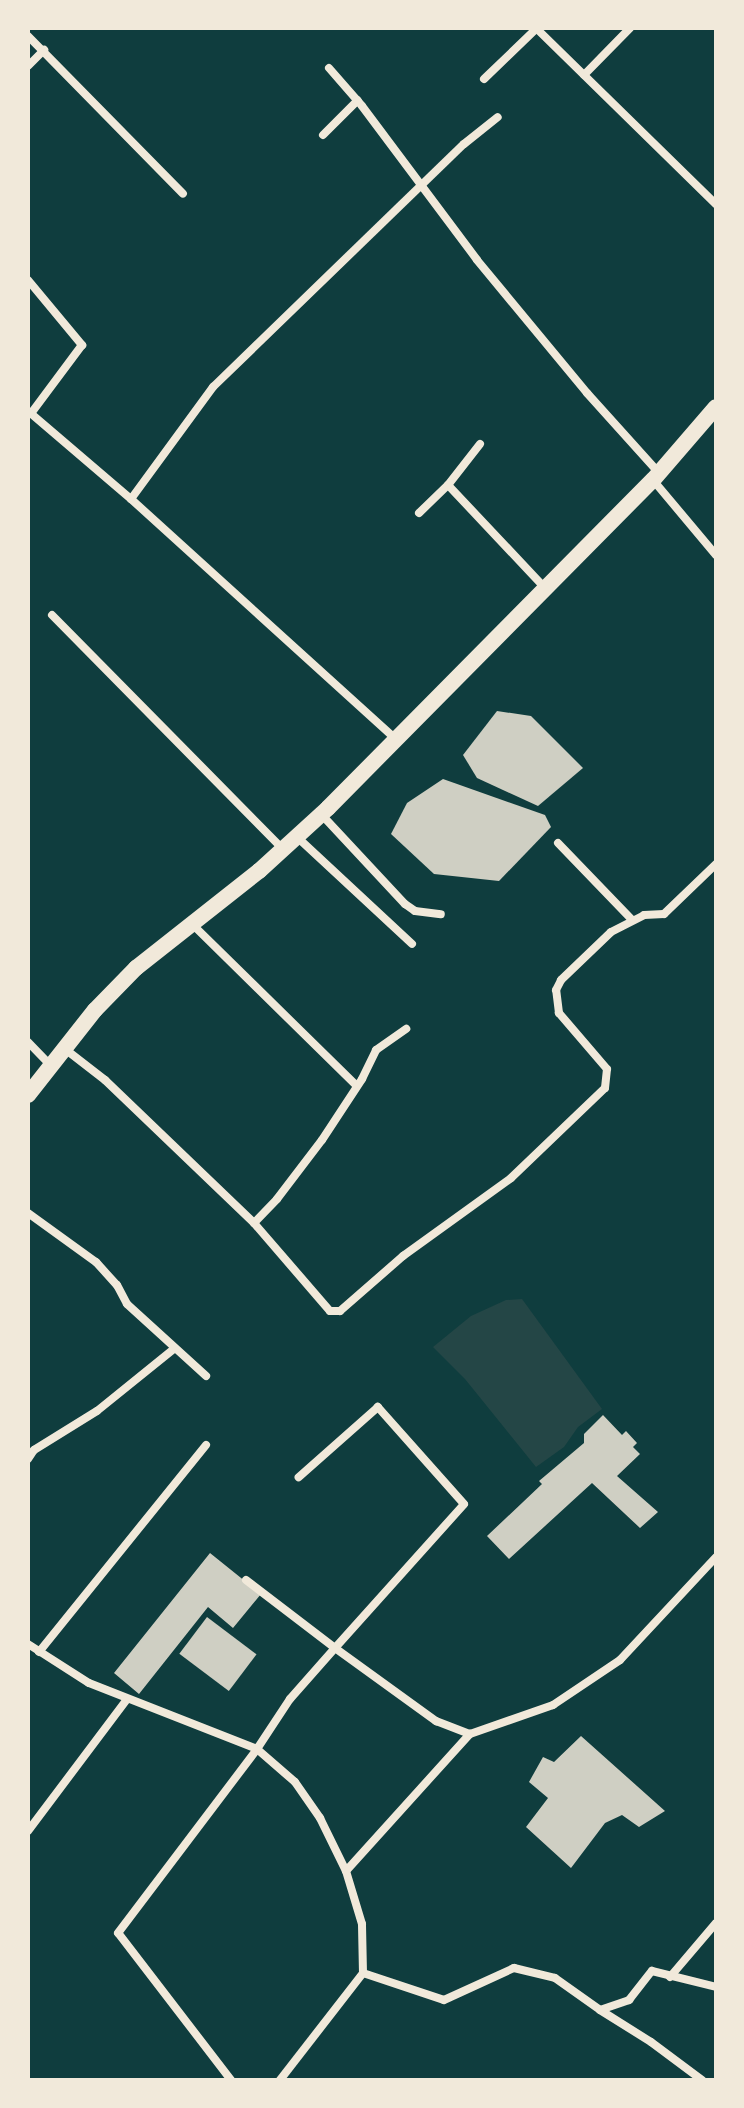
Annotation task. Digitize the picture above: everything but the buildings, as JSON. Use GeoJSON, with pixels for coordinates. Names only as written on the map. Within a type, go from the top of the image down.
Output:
{"type":"FeatureCollection","features":[{"type":"Feature","properties":{"kind":"main road"},"geometry":{"type":"LineString","coordinates":[[28,1095],[50,1065],[136,968],[283,849],[321,814],[656,477],[716,407]]}},
{"type":"Feature","properties":{"kind":"street"},"geometry":{"type":"LineString","coordinates":[[484,79],[536,28],[716,204]]}},
{"type":"Feature","properties":{"kind":"street"},"geometry":{"type":"LineString","coordinates":[[584,75],[630,28]]}},
{"type":"Feature","properties":{"kind":"street"},"geometry":{"type":"LineString","coordinates":[[28,36],[183,194]]}},
{"type":"Feature","properties":{"kind":"street"},"geometry":{"type":"LineString","coordinates":[[28,66],[44,50]]}},
{"type":"Feature","properties":{"kind":"street"},"geometry":{"type":"LineString","coordinates":[[329,68],[358,100],[487,272],[656,477],[716,555]]}},
{"type":"Feature","properties":{"kind":"street"},"geometry":{"type":"LineString","coordinates":[[323,135],[358,100]]}},
{"type":"Feature","properties":{"kind":"street"},"geometry":{"type":"LineString","coordinates":[[131,499],[213,387],[422,185],[498,117]]}},
{"type":"Feature","properties":{"kind":"street"},"geometry":{"type":"LineString","coordinates":[[28,280],[82,345],[30,412],[131,499],[396,739]]}},
{"type":"Feature","properties":{"kind":"street"},"geometry":{"type":"LineString","coordinates":[[419,513],[448,485],[480,444]]}},
{"type":"Feature","properties":{"kind":"street"},"geometry":{"type":"LineString","coordinates":[[448,485],[544,587]]}},
{"type":"Feature","properties":{"kind":"street"},"geometry":{"type":"LineString","coordinates":[[52,615],[283,849]]}},
{"type":"Feature","properties":{"kind":"street"},"geometry":{"type":"LineString","coordinates":[[321,814],[405,904],[415,911],[441,914]]}},
{"type":"Feature","properties":{"kind":"street"},"geometry":{"type":"LineString","coordinates":[[296,836],[412,944]]}},
{"type":"Feature","properties":{"kind":"street"},"geometry":{"type":"LineString","coordinates":[[558,843],[632,920]]}},
{"type":"Feature","properties":{"kind":"street"},"geometry":{"type":"LineString","coordinates":[[65,1048],[105,1080],[254,1223],[330,1311],[335,1312],[403,1256],[511,1178],[605,1088],[607,1069],[559,1013],[556,990],[561,980],[611,932],[644,915],[664,914],[716,864]]}},
{"type":"Feature","properties":{"kind":"street"},"geometry":{"type":"LineString","coordinates":[[192,924],[357,1086]]}},
{"type":"Feature","properties":{"kind":"street"},"geometry":{"type":"LineString","coordinates":[[254,1223],[307,1161],[357,1086],[376,1050],[406,1029]]}},
{"type":"Feature","properties":{"kind":"street"},"geometry":{"type":"LineString","coordinates":[[28,1042],[50,1065]]}},
{"type":"Feature","properties":{"kind":"street"},"geometry":{"type":"LineString","coordinates":[[28,1213],[96,1262],[117,1285],[127,1304],[206,1376]]}},
{"type":"Feature","properties":{"kind":"street"},"geometry":{"type":"LineString","coordinates":[[28,1459],[34,1450],[97,1411],[175,1348]]}},
{"type":"Feature","properties":{"kind":"street"},"geometry":{"type":"LineString","coordinates":[[231,2080],[118,1933],[257,1749],[290,1699],[464,1504],[378,1407],[299,1477]]}},
{"type":"Feature","properties":{"kind":"street"},"geometry":{"type":"LineString","coordinates":[[39,1652],[206,1445]]}},
{"type":"Feature","properties":{"kind":"street"},"geometry":{"type":"LineString","coordinates":[[346,1871],[470,1734],[553,1705],[620,1660],[716,1557]]}},
{"type":"Feature","properties":{"kind":"street"},"geometry":{"type":"LineString","coordinates":[[246,1580],[436,1721],[470,1734]]}},
{"type":"Feature","properties":{"kind":"street"},"geometry":{"type":"LineString","coordinates":[[28,1644],[89,1683],[257,1749],[295,1782],[320,1818],[346,1871],[362,1924],[363,1973],[280,2080]]}},
{"type":"Feature","properties":{"kind":"street"},"geometry":{"type":"LineString","coordinates":[[28,1831],[127,1699]]}},
{"type":"Feature","properties":{"kind":"street"},"geometry":{"type":"LineString","coordinates":[[670,1977],[716,1923]]}},
{"type":"Feature","properties":{"kind":"street"},"geometry":{"type":"LineString","coordinates":[[363,1973],[444,2000],[514,1968],[555,1978],[702,2080]]}},
{"type":"Feature","properties":{"kind":"street"},"geometry":{"type":"LineString","coordinates":[[600,2010],[629,2000],[652,1971],[716,1987]]}},
{"type":"Feature","properties":{"kind":"shaded area"},"geometry":{"type":"Polygon","coordinates":[[[522,1299],[602,1409],[578,1427],[564,1447],[536,1467],[465,1379],[433,1347],[471,1316],[506,1300],[522,1299]]]}}]}
